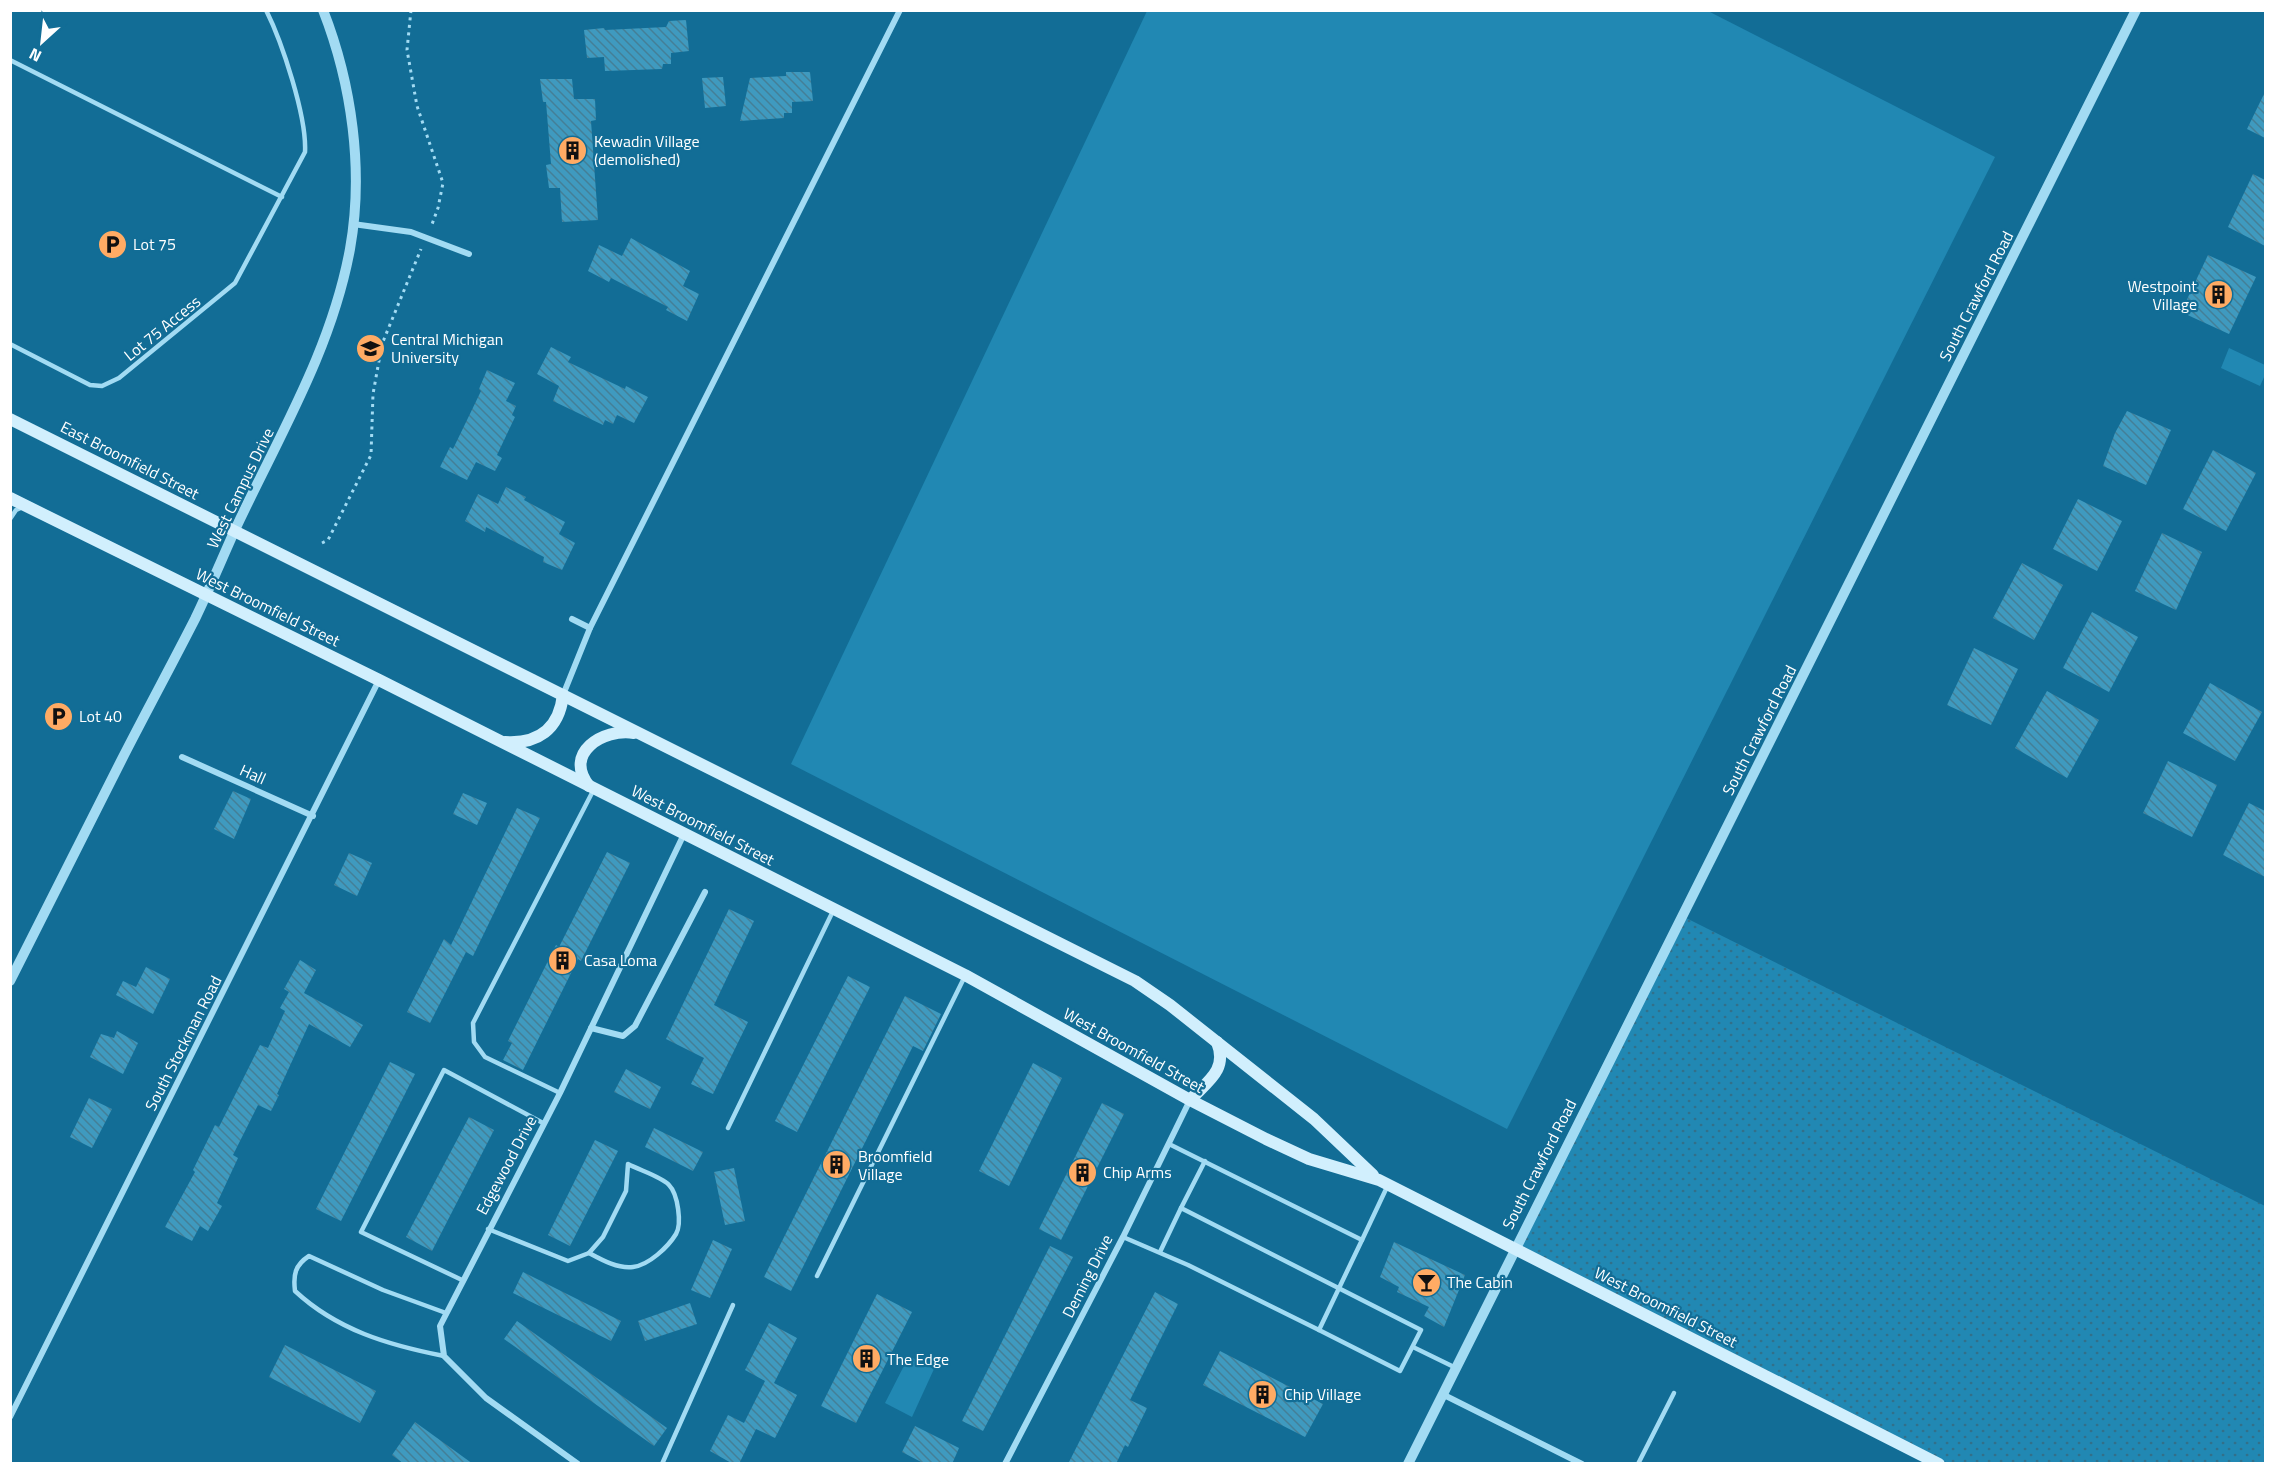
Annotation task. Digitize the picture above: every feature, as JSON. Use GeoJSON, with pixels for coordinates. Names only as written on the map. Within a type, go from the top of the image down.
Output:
{"type":"FeatureCollection","features":[{"type":"Feature","properties":{"kind":"main road","name":"East Broomfield Street"},"geometry":{"type":"LineString","coordinates":[[10,418],[235,531]]}},
{"type":"Feature","properties":{"kind":"main road","name":"West Broomfield Street"},"geometry":{"type":"LineString","coordinates":[[10,498],[379,680],[965,975],[1190,1100],[1293,1153],[1383,1182],[1939,1464]]}},
{"type":"Feature","properties":{"kind":"main road","name":"West Broomfield Street"},"geometry":{"type":"LineString","coordinates":[[235,531],[1135,981],[1217,1041],[1325,1129],[1383,1182]]}},
{"type":"Feature","properties":{"kind":"main road"},"geometry":{"type":"LineString","coordinates":[[500,741],[525,742],[540,736],[559,713],[563,695]]}},
{"type":"Feature","properties":{"kind":"main road"},"geometry":{"type":"LineString","coordinates":[[592,788],[582,777],[580,761],[593,742],[618,732],[641,734]]}},
{"type":"Feature","properties":{"kind":"main road"},"geometry":{"type":"LineString","coordinates":[[1190,1100],[1218,1070],[1222,1056],[1217,1041]]}},
{"type":"Feature","properties":{"kind":"street","name":"West Campus Drive"},"geometry":{"type":"LineString","coordinates":[[10,981],[206,595],[298,403],[317,360],[340,292],[353,224],[355,176],[352,125],[339,57],[323,10]]}},
{"type":"Feature","properties":{"kind":"street"},"geometry":{"type":"LineString","coordinates":[[563,695],[590,628],[900,10]]}},
{"type":"Feature","properties":{"kind":"street","name":"South Crawford Road"},"geometry":{"type":"LineString","coordinates":[[1407,1464],[1513,1248],[1819,644],[2136,10]]}},
{"type":"Feature","properties":{"kind":"street"},"geometry":{"type":"LineString","coordinates":[[353,224],[396,229],[426,236],[469,254]]}},
{"type":"Feature","properties":{"kind":"street"},"geometry":{"type":"LineString","coordinates":[[572,619],[590,628]]}},
{"type":"Feature","properties":{"kind":"street","name":"South Stockman Road"},"geometry":{"type":"LineString","coordinates":[[10,1416],[313,816],[379,680]]}},
{"type":"Feature","properties":{"kind":"street","name":"Hall"},"geometry":{"type":"LineString","coordinates":[[182,757],[313,816]]}},
{"type":"Feature","properties":{"kind":"street","name":"Edgewood Drive"},"geometry":{"type":"LineString","coordinates":[[444,1356],[440,1326],[488,1229],[560,1094],[684,834]]}},
{"type":"Feature","properties":{"kind":"street"},"geometry":{"type":"LineString","coordinates":[[591,1028],[622,1036],[635,1026],[705,892]]}},
{"type":"Feature","properties":{"kind":"street","name":"Deming Drive"},"geometry":{"type":"LineString","coordinates":[[1005,1464],[1122,1238],[1190,1100]]}},
{"type":"Feature","properties":{"kind":"street"},"geometry":{"type":"LineString","coordinates":[[444,1356],[486,1398],[578,1464]]}},
{"type":"Feature","properties":{"kind":"street"},"geometry":{"type":"LineString","coordinates":[[1442,1393],[1582,1464]]}},
{"type":"Feature","properties":{"kind":"lane","name":"Lot 75 Access"},"geometry":{"type":"LineString","coordinates":[[10,344],[96,387],[111,383],[231,289],[240,277],[305,152],[304,136],[285,58],[266,10]]}},
{"type":"Feature","properties":{"kind":"lane"},"geometry":{"type":"LineString","coordinates":[[10,60],[282,196]]}},
{"type":"Feature","properties":{"kind":"lane"},"geometry":{"type":"LineString","coordinates":[[10,519],[16,510],[28,507]]}},
{"type":"Feature","properties":{"kind":"lane"},"geometry":{"type":"LineString","coordinates":[[560,1094],[485,1058],[474,1042],[473,1023],[592,788]]}},
{"type":"Feature","properties":{"kind":"lane"},"geometry":{"type":"LineString","coordinates":[[728,1128],[834,909]]}},
{"type":"Feature","properties":{"kind":"lane"},"geometry":{"type":"LineString","coordinates":[[817,1276],[965,975]]}},
{"type":"Feature","properties":{"kind":"lane"},"geometry":{"type":"LineString","coordinates":[[462,1280],[362,1232],[444,1071],[543,1123]]}},
{"type":"Feature","properties":{"kind":"lane"},"geometry":{"type":"LineString","coordinates":[[1169,1144],[1362,1240]]}},
{"type":"Feature","properties":{"kind":"lane"},"geometry":{"type":"LineString","coordinates":[[1160,1252],[1205,1161]]}},
{"type":"Feature","properties":{"kind":"lane"},"geometry":{"type":"LineString","coordinates":[[488,1229],[568,1261],[589,1253],[603,1237],[626,1191],[628,1164],[669,1185],[677,1197],[678,1232],[653,1258],[633,1267],[608,1263],[589,1253]]}},
{"type":"Feature","properties":{"kind":"lane"},"geometry":{"type":"LineString","coordinates":[[1319,1330],[1362,1240],[1383,1182]]}},
{"type":"Feature","properties":{"kind":"lane"},"geometry":{"type":"LineString","coordinates":[[1122,1238],[1160,1252],[1400,1371],[1420,1330],[1181,1208]]}},
{"type":"Feature","properties":{"kind":"lane"},"geometry":{"type":"LineString","coordinates":[[444,1356],[396,1346],[350,1330],[309,1304],[295,1291],[293,1274],[302,1261],[309,1256],[383,1290],[446,1313]]}},
{"type":"Feature","properties":{"kind":"lane"},"geometry":{"type":"LineString","coordinates":[[662,1464],[733,1305]]}},
{"type":"Feature","properties":{"kind":"lane"},"geometry":{"type":"LineString","coordinates":[[1413,1347],[1454,1367]]}},
{"type":"Feature","properties":{"kind":"lane"},"geometry":{"type":"LineString","coordinates":[[1638,1464],[1674,1393]]}},
{"type":"Feature","properties":{"kind":"path"},"geometry":{"type":"LineString","coordinates":[[322,543],[328,540],[370,455],[373,394],[382,345],[438,208],[443,183],[417,106],[407,50],[411,10]]}},
{"type":"Feature","properties":{"kind":"shaded area"},"geometry":{"type":"Polygon","coordinates":[[[1147,11],[1708,11],[1995,157],[1507,1129],[791,764],[1147,11]]]}},
{"type":"Feature","properties":{"kind":"shaded area"},"geometry":{"type":"Polygon","coordinates":[[[2229,348],[2265,365],[2265,375],[2260,386],[2221,368],[2229,348]]]}},
{"type":"Feature","properties":{"kind":"shaded area"},"geometry":{"type":"Polygon","coordinates":[[[1682,916],[2265,1206],[2265,1463],[1948,1463],[1514,1242],[1682,916]]]}},
{"type":"Feature","properties":{"kind":"shaded area"},"geometry":{"type":"Polygon","coordinates":[[[909,1356],[934,1369],[912,1417],[885,1403],[909,1356]]]}},
{"type":"Feature","properties":{"kind":"building"},"geometry":{"type":"Polygon","coordinates":[[[686,20],[689,51],[671,53],[671,64],[663,64],[662,69],[605,71],[604,57],[587,58],[584,30],[666,27],[669,21],[686,20]]]}},
{"type":"Feature","properties":{"kind":"building","name":"Kewadin Village (demolished)"},"geometry":{"type":"Polygon","coordinates":[[[786,72],[810,72],[813,101],[792,102],[792,113],[784,113],[784,118],[740,121],[750,78],[786,76],[786,72]]]}},
{"type":"Feature","properties":{"kind":"building"},"geometry":{"type":"Polygon","coordinates":[[[723,77],[726,106],[705,108],[702,78],[723,77]]]}},
{"type":"Feature","properties":{"kind":"building","name":"Kewadin Village (demolished)"},"geometry":{"type":"Polygon","coordinates":[[[540,79],[572,79],[574,99],[595,99],[596,120],[591,121],[598,220],[562,222],[560,188],[549,188],[546,165],[551,164],[546,102],[543,102],[540,79]]]}},
{"type":"Feature","properties":{"kind":"building"},"geometry":{"type":"Polygon","coordinates":[[[2265,92],[2265,138],[2247,129],[2265,92]]]}},
{"type":"Feature","properties":{"kind":"building"},"geometry":{"type":"Polygon","coordinates":[[[2253,174],[2265,180],[2265,246],[2228,227],[2253,174]]]}},
{"type":"Feature","properties":{"kind":"building"},"geometry":{"type":"Polygon","coordinates":[[[631,238],[690,271],[683,286],[699,294],[687,321],[666,310],[668,307],[611,278],[609,282],[588,271],[599,245],[622,256],[631,238]]]}},
{"type":"Feature","properties":{"kind":"building","name":"Westpoint Village"},"geometry":{"type":"Polygon","coordinates":[[[2208,255],[2256,277],[2229,334],[2181,312],[2208,255]]]}},
{"type":"Feature","properties":{"kind":"building"},"geometry":{"type":"Polygon","coordinates":[[[551,347],[571,357],[568,362],[625,389],[626,386],[648,397],[634,423],[617,415],[613,424],[605,420],[603,425],[553,401],[559,386],[537,374],[551,347]]]}},
{"type":"Feature","properties":{"kind":"building"},"geometry":{"type":"Polygon","coordinates":[[[487,370],[515,383],[506,401],[516,406],[512,415],[515,417],[497,455],[502,458],[495,471],[476,462],[467,480],[440,467],[450,447],[453,449],[481,391],[479,389],[487,370]]]}},
{"type":"Feature","properties":{"kind":"building"},"geometry":{"type":"Polygon","coordinates":[[[2127,411],[2171,430],[2146,485],[2103,466],[2115,433],[2127,411]]]}},
{"type":"Feature","properties":{"kind":"building"},"geometry":{"type":"Polygon","coordinates":[[[2213,450],[2256,473],[2226,531],[2183,509],[2213,450]]]}},
{"type":"Feature","properties":{"kind":"building"},"geometry":{"type":"Polygon","coordinates":[[[506,487],[526,497],[524,500],[565,522],[559,534],[575,543],[562,570],[543,562],[544,557],[486,527],[485,532],[465,521],[478,494],[498,504],[506,487]]]}},
{"type":"Feature","properties":{"kind":"building"},"geometry":{"type":"Polygon","coordinates":[[[2078,499],[2122,521],[2097,571],[2053,549],[2078,499]]]}},
{"type":"Feature","properties":{"kind":"building"},"geometry":{"type":"Polygon","coordinates":[[[2162,533],[2202,552],[2176,610],[2135,591],[2162,533]]]}},
{"type":"Feature","properties":{"kind":"building"},"geometry":{"type":"Polygon","coordinates":[[[2022,563],[2063,585],[2034,640],[1993,618],[2022,563]]]}},
{"type":"Feature","properties":{"kind":"building"},"geometry":{"type":"Polygon","coordinates":[[[2092,612],[2138,637],[2109,692],[2063,668],[2092,612]]]}},
{"type":"Feature","properties":{"kind":"building"},"geometry":{"type":"Polygon","coordinates":[[[1974,648],[2018,669],[1991,725],[1947,705],[1974,648]]]}},
{"type":"Feature","properties":{"kind":"building"},"geometry":{"type":"Polygon","coordinates":[[[2210,683],[2262,712],[2235,761],[2183,733],[2210,683]]]}},
{"type":"Feature","properties":{"kind":"building"},"geometry":{"type":"Polygon","coordinates":[[[2047,691],[2099,720],[2067,778],[2015,748],[2047,691]]]}},
{"type":"Feature","properties":{"kind":"building"},"geometry":{"type":"Polygon","coordinates":[[[2168,761],[2217,785],[2192,837],[2143,813],[2168,761]]]}},
{"type":"Feature","properties":{"kind":"building"},"geometry":{"type":"Polygon","coordinates":[[[233,791],[251,799],[234,839],[214,829],[233,791]]]}},
{"type":"Feature","properties":{"kind":"building"},"geometry":{"type":"Polygon","coordinates":[[[463,793],[487,803],[477,825],[453,814],[463,793]]]}},
{"type":"Feature","properties":{"kind":"building"},"geometry":{"type":"Polygon","coordinates":[[[2249,803],[2265,811],[2265,877],[2223,855],[2249,803]]]}},
{"type":"Feature","properties":{"kind":"building"},"geometry":{"type":"Polygon","coordinates":[[[517,808],[540,818],[473,956],[466,952],[430,1023],[407,1012],[444,939],[451,945],[517,808]]]}},
{"type":"Feature","properties":{"kind":"building","name":"Casa Loma"},"geometry":{"type":"Polygon","coordinates":[[[607,852],[630,863],[581,961],[578,959],[523,1070],[503,1060],[512,1043],[508,1041],[556,945],[559,947],[607,852]]]}},
{"type":"Feature","properties":{"kind":"building"},"geometry":{"type":"Polygon","coordinates":[[[349,853],[372,863],[357,896],[334,885],[349,853]]]}},
{"type":"Feature","properties":{"kind":"building"},"geometry":{"type":"Polygon","coordinates":[[[729,909],[754,921],[714,1005],[748,1022],[713,1094],[691,1084],[704,1058],[666,1039],[729,909]]]}},
{"type":"Feature","properties":{"kind":"building"},"geometry":{"type":"Polygon","coordinates":[[[300,960],[316,970],[304,993],[363,1025],[350,1047],[309,1024],[271,1111],[258,1105],[233,1155],[238,1158],[217,1203],[222,1206],[208,1231],[200,1226],[192,1241],[165,1227],[195,1172],[193,1170],[215,1125],[219,1127],[260,1045],[268,1048],[285,1011],[280,1008],[289,992],[284,989],[300,960]]]}},
{"type":"Feature","properties":{"kind":"building"},"geometry":{"type":"Polygon","coordinates":[[[146,967],[170,979],[153,1014],[116,995],[123,981],[136,987],[146,967]]]}},
{"type":"Feature","properties":{"kind":"building"},"geometry":{"type":"Polygon","coordinates":[[[848,976],[870,987],[797,1132],[775,1121],[848,976]]]}},
{"type":"Feature","properties":{"kind":"building","name":"Broomfield Village"},"geometry":{"type":"Polygon","coordinates":[[[905,996],[941,1014],[923,1051],[913,1046],[791,1291],[764,1277],[905,996]]]}},
{"type":"Feature","properties":{"kind":"building"},"geometry":{"type":"Polygon","coordinates":[[[117,1031],[138,1043],[123,1074],[90,1057],[101,1034],[114,1038],[117,1031]]]}},
{"type":"Feature","properties":{"kind":"building"},"geometry":{"type":"Polygon","coordinates":[[[390,1062],[415,1074],[341,1221],[316,1209],[390,1062]]]}},
{"type":"Feature","properties":{"kind":"building"},"geometry":{"type":"Polygon","coordinates":[[[1033,1063],[1062,1078],[1009,1186],[979,1171],[1033,1063]]]}},
{"type":"Feature","properties":{"kind":"building"},"geometry":{"type":"Polygon","coordinates":[[[626,1069],[661,1087],[650,1109],[614,1092],[626,1069]]]}},
{"type":"Feature","properties":{"kind":"building"},"geometry":{"type":"Polygon","coordinates":[[[89,1098],[112,1109],[92,1148],[70,1137],[89,1098]]]}},
{"type":"Feature","properties":{"kind":"building","name":"Chip Arms"},"geometry":{"type":"Polygon","coordinates":[[[1102,1103],[1124,1114],[1061,1240],[1039,1229],[1102,1103]]]}},
{"type":"Feature","properties":{"kind":"building"},"geometry":{"type":"Polygon","coordinates":[[[469,1117],[494,1130],[432,1251],[406,1237],[469,1117]]]}},
{"type":"Feature","properties":{"kind":"building"},"geometry":{"type":"Polygon","coordinates":[[[654,1128],[703,1152],[693,1171],[645,1147],[654,1128]]]}},
{"type":"Feature","properties":{"kind":"building"},"geometry":{"type":"Polygon","coordinates":[[[595,1140],[618,1151],[570,1246],[548,1235],[595,1140]]]}},
{"type":"Feature","properties":{"kind":"building"},"geometry":{"type":"Polygon","coordinates":[[[734,1168],[745,1221],[725,1225],[714,1172],[734,1168]]]}},
{"type":"Feature","properties":{"kind":"building"},"geometry":{"type":"Polygon","coordinates":[[[713,1240],[732,1249],[710,1298],[691,1290],[713,1240]]]}},
{"type":"Feature","properties":{"kind":"building","name":"The Cabin"},"geometry":{"type":"Polygon","coordinates":[[[1394,1242],[1465,1275],[1444,1327],[1424,1316],[1429,1307],[1397,1292],[1399,1287],[1380,1277],[1394,1242]]]}},
{"type":"Feature","properties":{"kind":"building"},"geometry":{"type":"Polygon","coordinates":[[[1050,1246],[1073,1257],[983,1431],[962,1421],[1050,1246]]]}},
{"type":"Feature","properties":{"kind":"building"},"geometry":{"type":"Polygon","coordinates":[[[523,1272],[621,1321],[611,1341],[513,1293],[523,1272]]]}},
{"type":"Feature","properties":{"kind":"building"},"geometry":{"type":"Polygon","coordinates":[[[1155,1292],[1178,1304],[1130,1400],[1147,1408],[1128,1447],[1125,1445],[1116,1464],[1068,1464],[1155,1292]]]}},
{"type":"Feature","properties":{"kind":"building","name":"The Edge"},"geometry":{"type":"Polygon","coordinates":[[[877,1294],[912,1312],[856,1423],[821,1406],[877,1294]]]}},
{"type":"Feature","properties":{"kind":"building"},"geometry":{"type":"Polygon","coordinates":[[[690,1303],[697,1324],[645,1341],[638,1321],[690,1303]]]}},
{"type":"Feature","properties":{"kind":"building"},"geometry":{"type":"Polygon","coordinates":[[[517,1321],[667,1428],[654,1446],[504,1339],[517,1321]]]}},
{"type":"Feature","properties":{"kind":"building"},"geometry":{"type":"Polygon","coordinates":[[[769,1323],[797,1338],[774,1383],[797,1395],[775,1438],[756,1429],[739,1464],[733,1464],[710,1451],[728,1415],[744,1423],[765,1381],[745,1370],[769,1323]]]}},
{"type":"Feature","properties":{"kind":"building"},"geometry":{"type":"Polygon","coordinates":[[[285,1345],[376,1391],[360,1423],[269,1377],[285,1345]]]}},
{"type":"Feature","properties":{"kind":"building","name":"Chip Village"},"geometry":{"type":"Polygon","coordinates":[[[1220,1351],[1323,1404],[1305,1437],[1203,1385],[1220,1351]]]}},
{"type":"Feature","properties":{"kind":"building"},"geometry":{"type":"Polygon","coordinates":[[[415,1422],[473,1464],[404,1464],[392,1455],[415,1422]]]}},
{"type":"Feature","properties":{"kind":"building"},"geometry":{"type":"Polygon","coordinates":[[[915,1426],[959,1448],[952,1464],[925,1464],[902,1452],[915,1426]]]}},
{"type":"Feature","properties":{"kind":"place","name":"Kewadin Village (demolished)"},"geometry":{"type":"Point","coordinates":[573,150]}},
{"type":"Feature","properties":{"kind":"place","name":"Lot 75"},"geometry":{"type":"Point","coordinates":[112,244]}},
{"type":"Feature","properties":{"kind":"place","name":"Westpoint Village"},"geometry":{"type":"Point","coordinates":[2218,295]}},
{"type":"Feature","properties":{"kind":"place","name":"Central Michigan University"},"geometry":{"type":"Point","coordinates":[370,348]}},
{"type":"Feature","properties":{"kind":"place","name":"Lot 40"},"geometry":{"type":"Point","coordinates":[58,716]}},
{"type":"Feature","properties":{"kind":"place","name":"Casa Loma"},"geometry":{"type":"Point","coordinates":[563,960]}},
{"type":"Feature","properties":{"kind":"place","name":"Broomfield Village"},"geometry":{"type":"Point","coordinates":[837,1165]}},
{"type":"Feature","properties":{"kind":"place","name":"Chip Arms"},"geometry":{"type":"Point","coordinates":[1082,1172]}},
{"type":"Feature","properties":{"kind":"place","name":"The Cabin"},"geometry":{"type":"Point","coordinates":[1426,1282]}},
{"type":"Feature","properties":{"kind":"place","name":"The Edge"},"geometry":{"type":"Point","coordinates":[866,1359]}},
{"type":"Feature","properties":{"kind":"place","name":"Chip Village"},"geometry":{"type":"Point","coordinates":[1263,1394]}}]}
